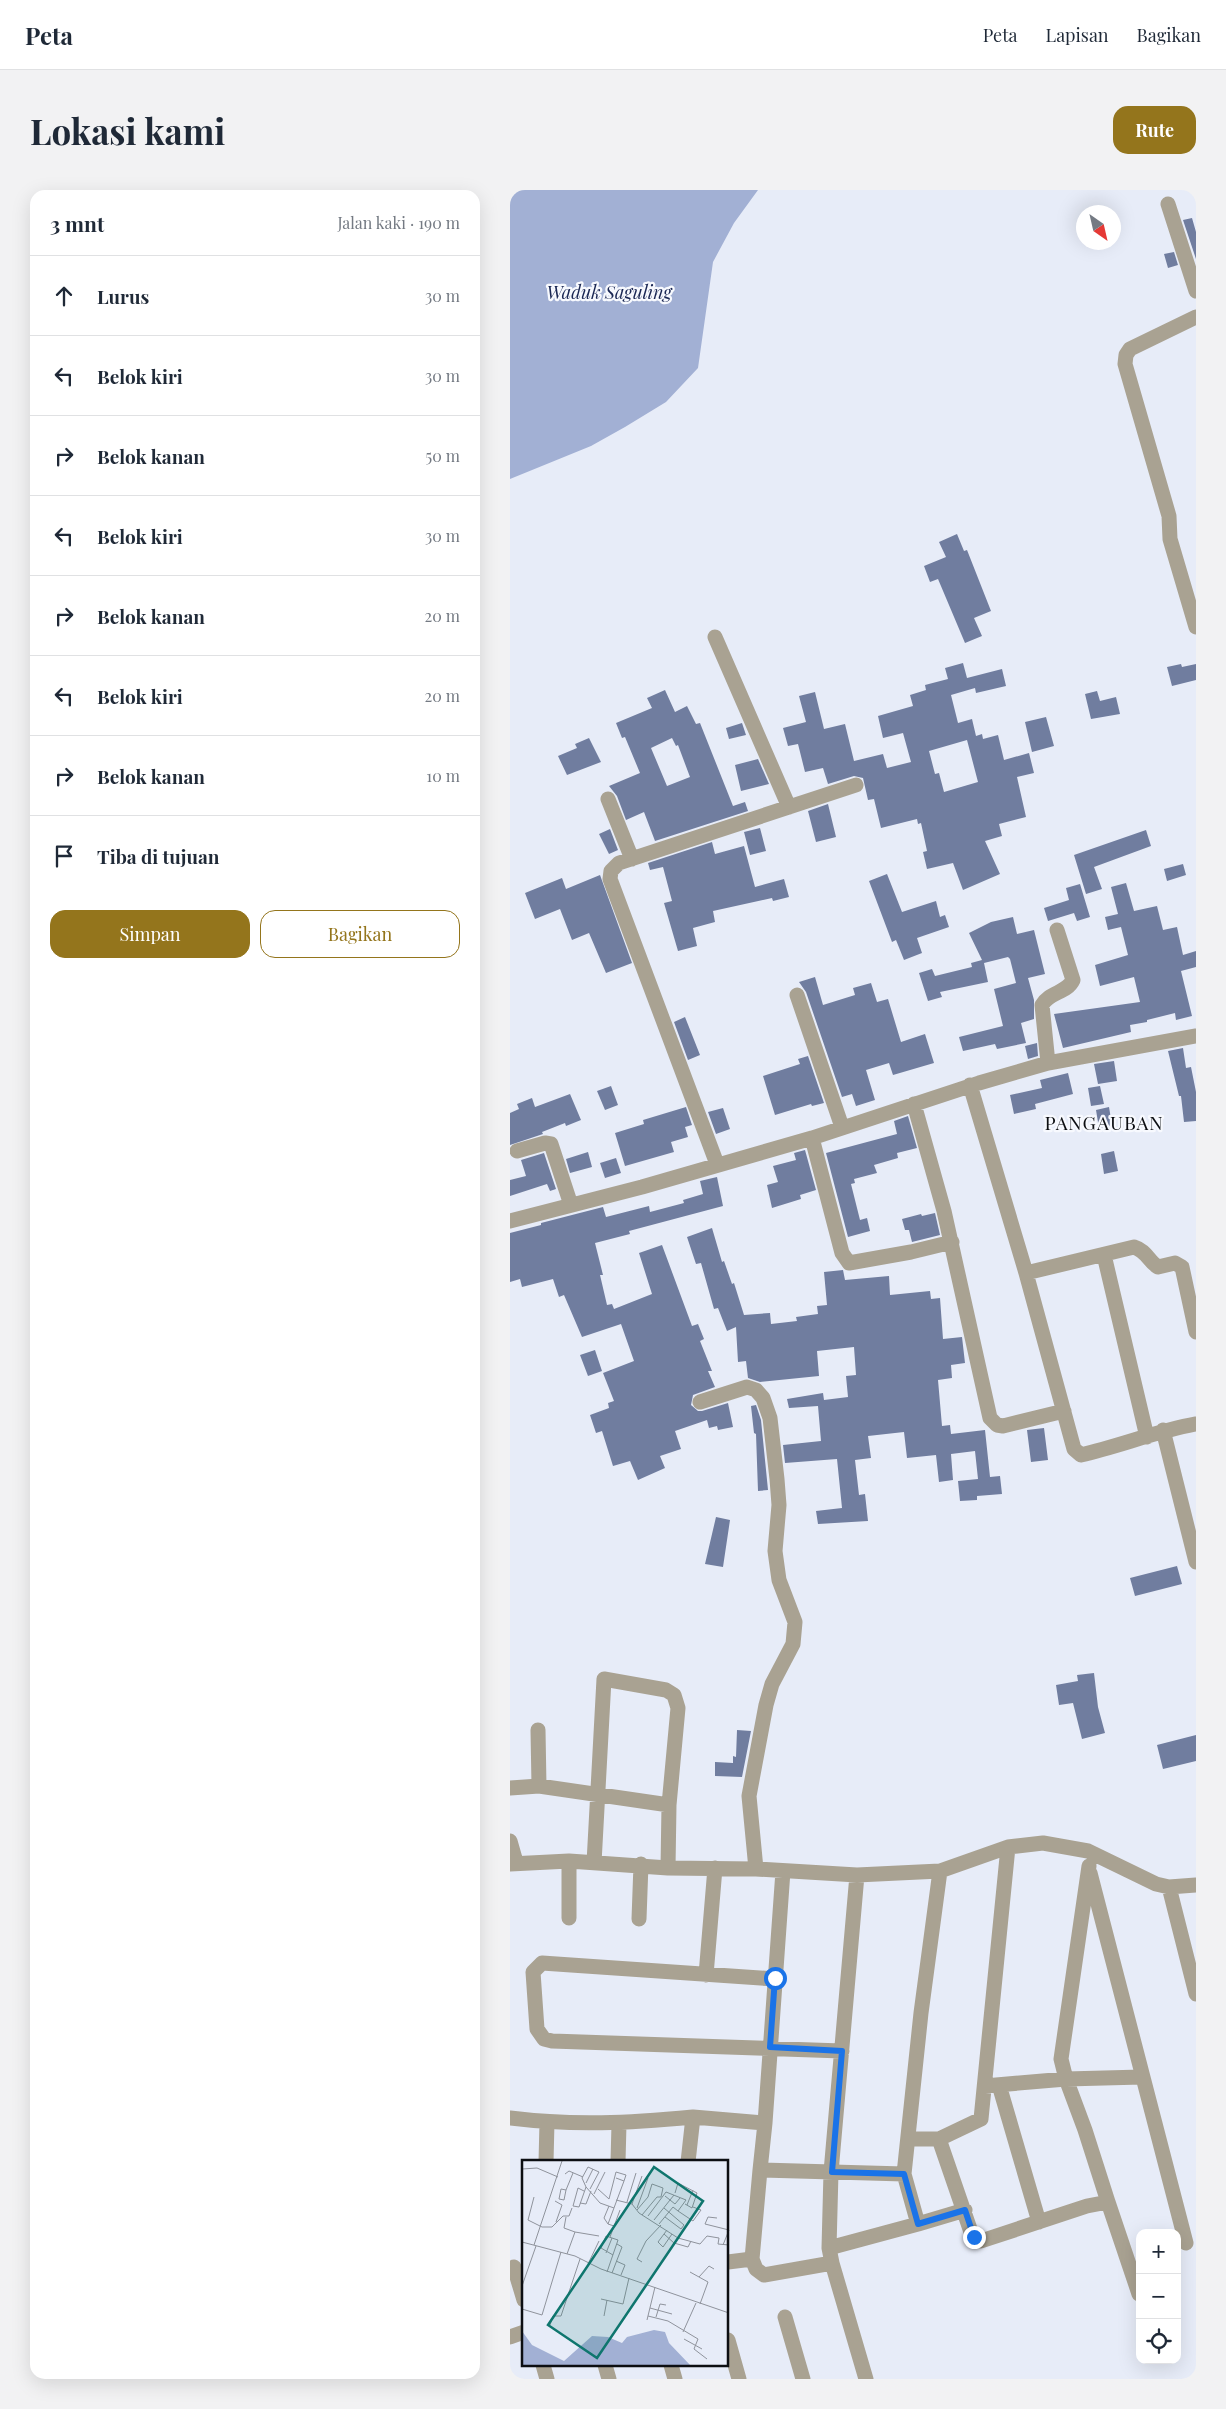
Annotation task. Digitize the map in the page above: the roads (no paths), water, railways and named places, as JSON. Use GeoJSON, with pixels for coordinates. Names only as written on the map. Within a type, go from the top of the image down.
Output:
{"type":"FeatureCollection","features":[{"type":"Feature","properties":{"kind":"street"},"geometry":{"type":"LineString","coordinates":[[1168,204],[1196,291]]}},
{"type":"Feature","properties":{"kind":"street"},"geometry":{"type":"LineString","coordinates":[[1196,318],[1130,349],[1126,355],[1125,364],[1169,516],[1170,539],[1196,626]]}},
{"type":"Feature","properties":{"kind":"street"},"geometry":{"type":"LineString","coordinates":[[715,637],[789,807]]}},
{"type":"Feature","properties":{"kind":"street"},"geometry":{"type":"LineString","coordinates":[[717,1164],[610,879],[612,868],[619,863],[856,785]]}},
{"type":"Feature","properties":{"kind":"street"},"geometry":{"type":"LineString","coordinates":[[608,799],[632,859]]}},
{"type":"Feature","properties":{"kind":"street"},"geometry":{"type":"LineString","coordinates":[[1048,1062],[1042,1005],[1046,999],[1068,987],[1073,980],[1057,930]]}},
{"type":"Feature","properties":{"kind":"street"},"geometry":{"type":"LineString","coordinates":[[796,995],[842,1127]]}},
{"type":"Feature","properties":{"kind":"street"},"geometry":{"type":"LineString","coordinates":[[510,1221],[812,1138],[970,1085],[1048,1062],[1196,1036]]}},
{"type":"Feature","properties":{"kind":"street"},"geometry":{"type":"LineString","coordinates":[[970,1085],[1026,1273],[1073,1446],[1078,1454],[1147,1437],[1163,1430],[1196,1424]]}},
{"type":"Feature","properties":{"kind":"street"},"geometry":{"type":"LineString","coordinates":[[914,1104],[952,1242],[990,1418],[997,1425],[1003,1426],[1064,1412]]}},
{"type":"Feature","properties":{"kind":"street"},"geometry":{"type":"LineString","coordinates":[[812,1138],[842,1253],[849,1263],[902,1254],[952,1242]]}},
{"type":"Feature","properties":{"kind":"street"},"geometry":{"type":"LineString","coordinates":[[517,1151],[545,1143],[551,1144],[571,1205]]}},
{"type":"Feature","properties":{"kind":"street"},"geometry":{"type":"LineString","coordinates":[[1026,1273],[1134,1247],[1146,1252],[1152,1263],[1158,1267],[1175,1263],[1180,1265],[1196,1332]]}},
{"type":"Feature","properties":{"kind":"street"},"geometry":{"type":"LineString","coordinates":[[1104,1255],[1147,1437]]}},
{"type":"Feature","properties":{"kind":"street"},"geometry":{"type":"LineString","coordinates":[[700,1402],[747,1387],[756,1390],[763,1398],[770,1418],[777,1479],[776,1551],[779,1580],[795,1622],[793,1644],[772,1684],[766,1706],[749,1796],[756,1869]]}},
{"type":"Feature","properties":{"kind":"street"},"geometry":{"type":"LineString","coordinates":[[1163,1430],[1196,1562]]}},
{"type":"Feature","properties":{"kind":"street"},"geometry":{"type":"LineString","coordinates":[[594,1863],[604,1679],[666,1690],[674,1695],[678,1708],[669,1805],[668,1868]]}},
{"type":"Feature","properties":{"kind":"street"},"geometry":{"type":"LineString","coordinates":[[538,1730],[540,1786]]}},
{"type":"Feature","properties":{"kind":"street"},"geometry":{"type":"LineString","coordinates":[[510,1788],[540,1786],[669,1805]]}},
{"type":"Feature","properties":{"kind":"street"},"geometry":{"type":"LineString","coordinates":[[510,1841],[513,1863],[570,1861],[641,1864],[668,1868],[756,1869],[857,1875],[940,1871],[1008,1847],[1043,1843],[1169,1887],[1196,1885]]}},
{"type":"Feature","properties":{"kind":"street"},"geometry":{"type":"LineString","coordinates":[[981,2119],[992,2085],[1008,1847]]}},
{"type":"Feature","properties":{"kind":"street"},"geometry":{"type":"LineString","coordinates":[[1088,1859],[1142,2078],[1186,2243]]}},
{"type":"Feature","properties":{"kind":"street"},"geometry":{"type":"LineString","coordinates":[[1088,1859],[1062,2053],[1066,2079],[1086,2130],[1136,2285]]}},
{"type":"Feature","properties":{"kind":"street"},"geometry":{"type":"LineString","coordinates":[[569,1918],[570,1861]]}},
{"type":"Feature","properties":{"kind":"street"},"geometry":{"type":"LineString","coordinates":[[639,1919],[641,1864]]}},
{"type":"Feature","properties":{"kind":"street"},"geometry":{"type":"LineString","coordinates":[[706,1975],[715,1868]]}},
{"type":"Feature","properties":{"kind":"street"},"geometry":{"type":"LineString","coordinates":[[783,1871],[765,2123],[752,2259],[756,2269],[764,2275],[832,2263]]}},
{"type":"Feature","properties":{"kind":"street"},"geometry":{"type":"LineString","coordinates":[[918,2224],[904,2174],[940,1871]]}},
{"type":"Feature","properties":{"kind":"street"},"geometry":{"type":"LineString","coordinates":[[857,1875],[832,2172],[829,2248],[866,2379]]}},
{"type":"Feature","properties":{"kind":"street"},"geometry":{"type":"LineString","coordinates":[[1169,1887],[1196,1994]]}},
{"type":"Feature","properties":{"kind":"street"},"geometry":{"type":"LineString","coordinates":[[775,1978],[542,1963],[533,1972],[537,2028],[544,2039],[552,2040],[842,2051]]}},
{"type":"Feature","properties":{"kind":"street"},"geometry":{"type":"LineString","coordinates":[[992,2085],[1066,2079],[1142,2078]]}},
{"type":"Feature","properties":{"kind":"street"},"geometry":{"type":"LineString","coordinates":[[992,2085],[1008,2116],[1039,2222]]}},
{"type":"Feature","properties":{"kind":"street"},"geometry":{"type":"LineString","coordinates":[[908,2139],[939,2139],[981,2119],[1008,2116]]}},
{"type":"Feature","properties":{"kind":"street"},"geometry":{"type":"LineString","coordinates":[[510,2118],[547,2122],[620,2124],[693,2117],[765,2123]]}},
{"type":"Feature","properties":{"kind":"street"},"geometry":{"type":"LineString","coordinates":[[688,2160],[693,2117]]}},
{"type":"Feature","properties":{"kind":"street"},"geometry":{"type":"LineString","coordinates":[[546,2160],[547,2122]]}},
{"type":"Feature","properties":{"kind":"street"},"geometry":{"type":"LineString","coordinates":[[618,2160],[620,2124]]}},
{"type":"Feature","properties":{"kind":"street"},"geometry":{"type":"LineString","coordinates":[[939,2139],[971,2232],[974,2237],[983,2241],[1088,2206],[1108,2202]]}},
{"type":"Feature","properties":{"kind":"street"},"geometry":{"type":"LineString","coordinates":[[760,2170],[904,2174]]}},
{"type":"Feature","properties":{"kind":"street"},"geometry":{"type":"LineString","coordinates":[[829,2248],[965,2210]]}},
{"type":"Feature","properties":{"kind":"street"},"geometry":{"type":"LineString","coordinates":[[729,2262],[752,2259]]}},
{"type":"Feature","properties":{"kind":"street"},"geometry":{"type":"LineString","coordinates":[[516,2266],[522,2292]]}},
{"type":"Feature","properties":{"kind":"street"},"geometry":{"type":"LineString","coordinates":[[785,2317],[803,2379]]}},
{"type":"Feature","properties":{"kind":"street"},"geometry":{"type":"LineString","coordinates":[[510,2337],[522,2333]]}},
{"type":"Feature","properties":{"kind":"street"},"geometry":{"type":"LineString","coordinates":[[729,2344],[739,2379]]}},
{"type":"Feature","properties":{"kind":"street"},"geometry":{"type":"LineString","coordinates":[[543,2366],[547,2379]]}},
{"type":"Feature","properties":{"kind":"street"},"geometry":{"type":"LineString","coordinates":[[606,2366],[610,2379]]}},
{"type":"Feature","properties":{"kind":"street"},"geometry":{"type":"LineString","coordinates":[[671,2366],[675,2379]]}},
{"type":"Feature","properties":{"kind":"water","name":"Waduk Saguling"},"geometry":{"type":"Polygon","coordinates":[[[510,190],[758,190],[734,223],[713,262],[698,368],[666,402],[625,427],[591,446],[510,479],[510,190]]]}},
{"type":"Feature","properties":{"kind":"district","name":"PANGAUBAN"},"geometry":{"type":"Point","coordinates":[1104,1122]}}]}
